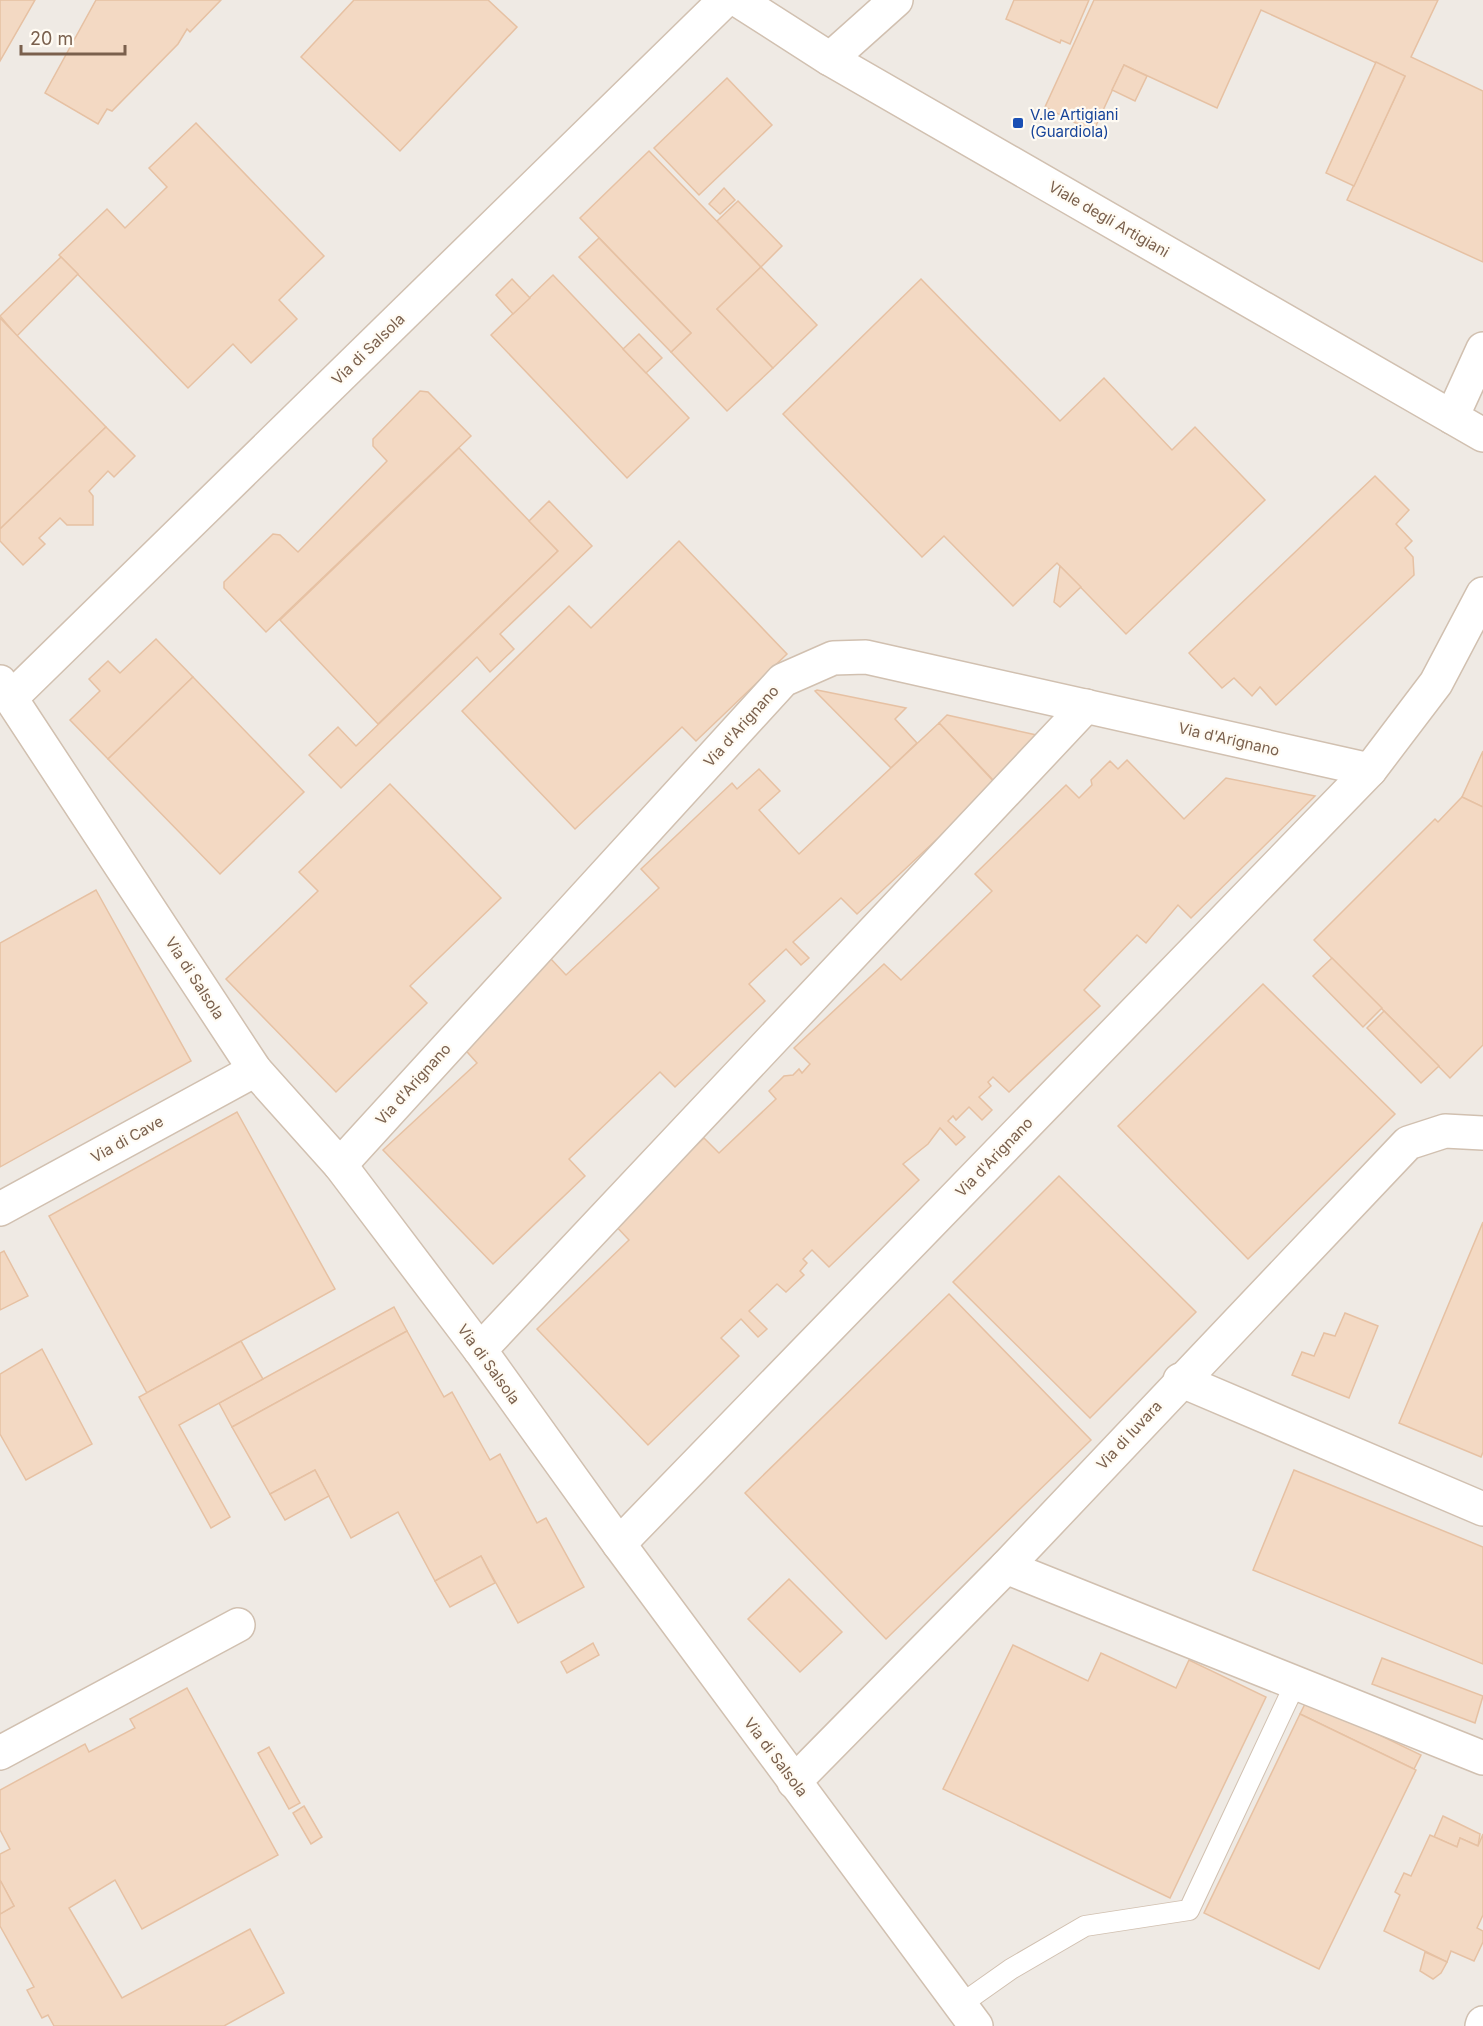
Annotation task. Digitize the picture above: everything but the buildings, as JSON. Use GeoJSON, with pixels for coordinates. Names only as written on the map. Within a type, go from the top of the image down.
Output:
{"type":"FeatureCollection","features":[{"type":"Feature","properties":{"kind":"street","name":"Via di Salsola"},"geometry":{"type":"LineString","coordinates":[[724,0],[6,690],[255,1070],[340,1165],[480,1350],[618,1545],[968,2015]]}},
{"type":"Feature","properties":{"kind":"street","name":"Viale degli Artigiani"},"geometry":{"type":"LineString","coordinates":[[738,0],[830,58],[1483,435]]}},
{"type":"Feature","properties":{"kind":"street"},"geometry":{"type":"LineString","coordinates":[[830,58],[896,0]]}},
{"type":"Feature","properties":{"kind":"street"},"geometry":{"type":"LineString","coordinates":[[1452,417],[1483,349]]}},
{"type":"Feature","properties":{"kind":"street","name":"Via d'Arignano"},"geometry":{"type":"LineString","coordinates":[[618,1545],[1370,771],[1436,683],[1483,594]]}},
{"type":"Feature","properties":{"kind":"street","name":"Via d'Arignano"},"geometry":{"type":"LineString","coordinates":[[340,1165],[783,680],[834,658],[866,657],[1370,771]]}},
{"type":"Feature","properties":{"kind":"street"},"geometry":{"type":"LineString","coordinates":[[480,1350],[1086,706]]}},
{"type":"Feature","properties":{"kind":"street","name":"Via di Cave"},"geometry":{"type":"LineString","coordinates":[[0,1209],[255,1070]]}},
{"type":"Feature","properties":{"kind":"street","name":"Via di Iuvara"},"geometry":{"type":"LineString","coordinates":[[794,1782],[1006,1567],[1180,1380],[1408,1143],[1445,1131],[1483,1133]]}},
{"type":"Feature","properties":{"kind":"street"},"geometry":{"type":"LineString","coordinates":[[1180,1380],[1483,1509]]}},
{"type":"Feature","properties":{"kind":"street"},"geometry":{"type":"LineString","coordinates":[[1006,1567],[1483,1758]]}},
{"type":"Feature","properties":{"kind":"street"},"geometry":{"type":"LineString","coordinates":[[0,1753],[238,1625]]}},
{"type":"Feature","properties":{"kind":"lane"},"geometry":{"type":"LineString","coordinates":[[968,2015],[1011,1969],[1085,1926],[1190,1910],[1296,1682]]}},
{"type":"Feature","properties":{"kind":"shaded area"},"geometry":{"type":"Polygon","coordinates":[[[0,0],[1483,0],[1483,2026],[0,2026],[0,0]]]}},
{"type":"Feature","properties":{"kind":"place","name":"V.le Artigiani (Guardiola)"},"geometry":{"type":"Point","coordinates":[1018,123]}}]}
